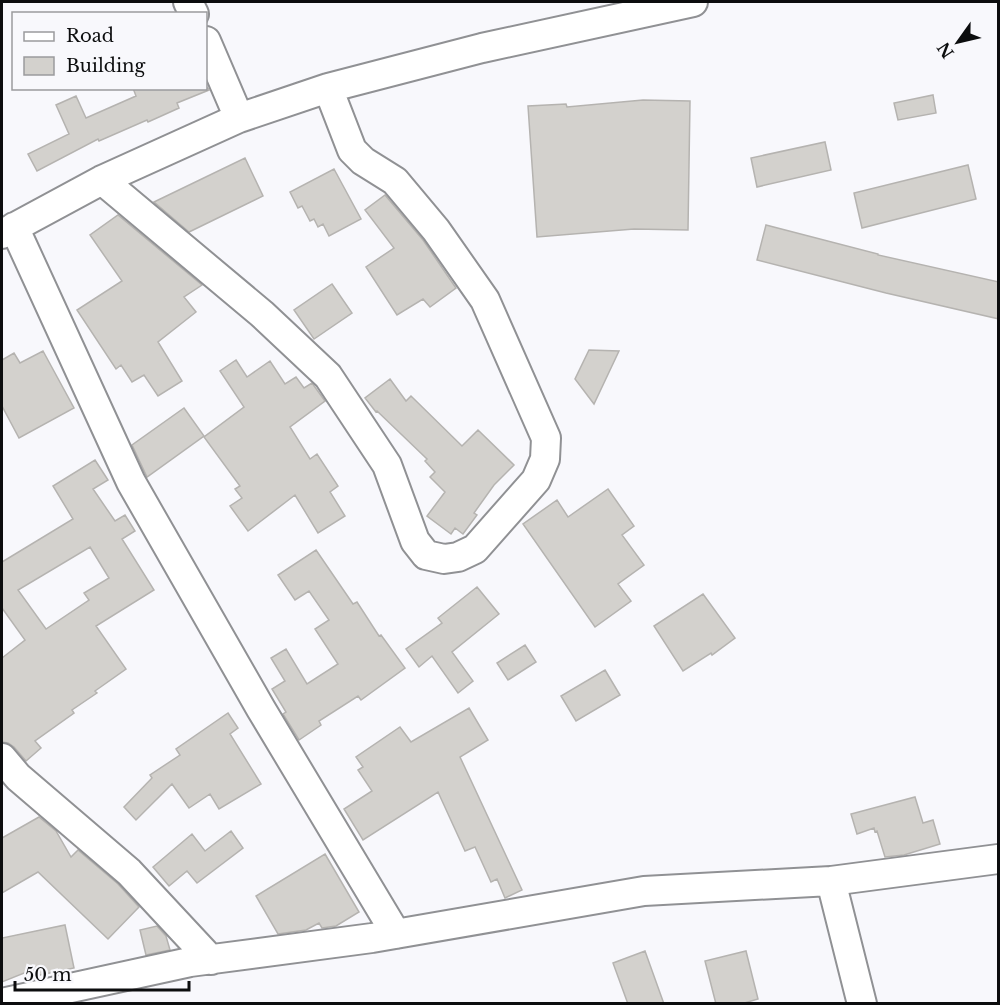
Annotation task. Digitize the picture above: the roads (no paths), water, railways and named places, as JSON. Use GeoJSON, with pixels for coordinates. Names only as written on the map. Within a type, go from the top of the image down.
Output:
{"type":"FeatureCollection","features":[{"type":"Feature","properties":{"kind":"street"},"geometry":{"type":"LineString","coordinates":[[396,934],[261,709],[131,482],[8,231],[102,180],[239,118],[328,88],[482,48],[693,2]]}},
{"type":"Feature","properties":{"kind":"street"},"geometry":{"type":"LineString","coordinates":[[207,43],[239,118]]}},
{"type":"Feature","properties":{"kind":"street"},"geometry":{"type":"LineString","coordinates":[[102,180],[262,314],[328,376],[387,465],[415,541],[426,555],[444,559],[458,557],[475,549],[536,480],[545,459],[546,438],[485,300],[436,230],[395,181],[363,161],[352,150],[328,88]]}},
{"type":"Feature","properties":{"kind":"street"},"geometry":{"type":"LineString","coordinates":[[2,758],[18,777],[129,872],[211,960]]}},
{"type":"Feature","properties":{"kind":"street"},"geometry":{"type":"LineString","coordinates":[[2,1003],[211,960],[396,934],[644,891],[831,881],[999,859]]}},
{"type":"Feature","properties":{"kind":"street"},"geometry":{"type":"LineString","coordinates":[[831,881],[862,1004]]}}]}
